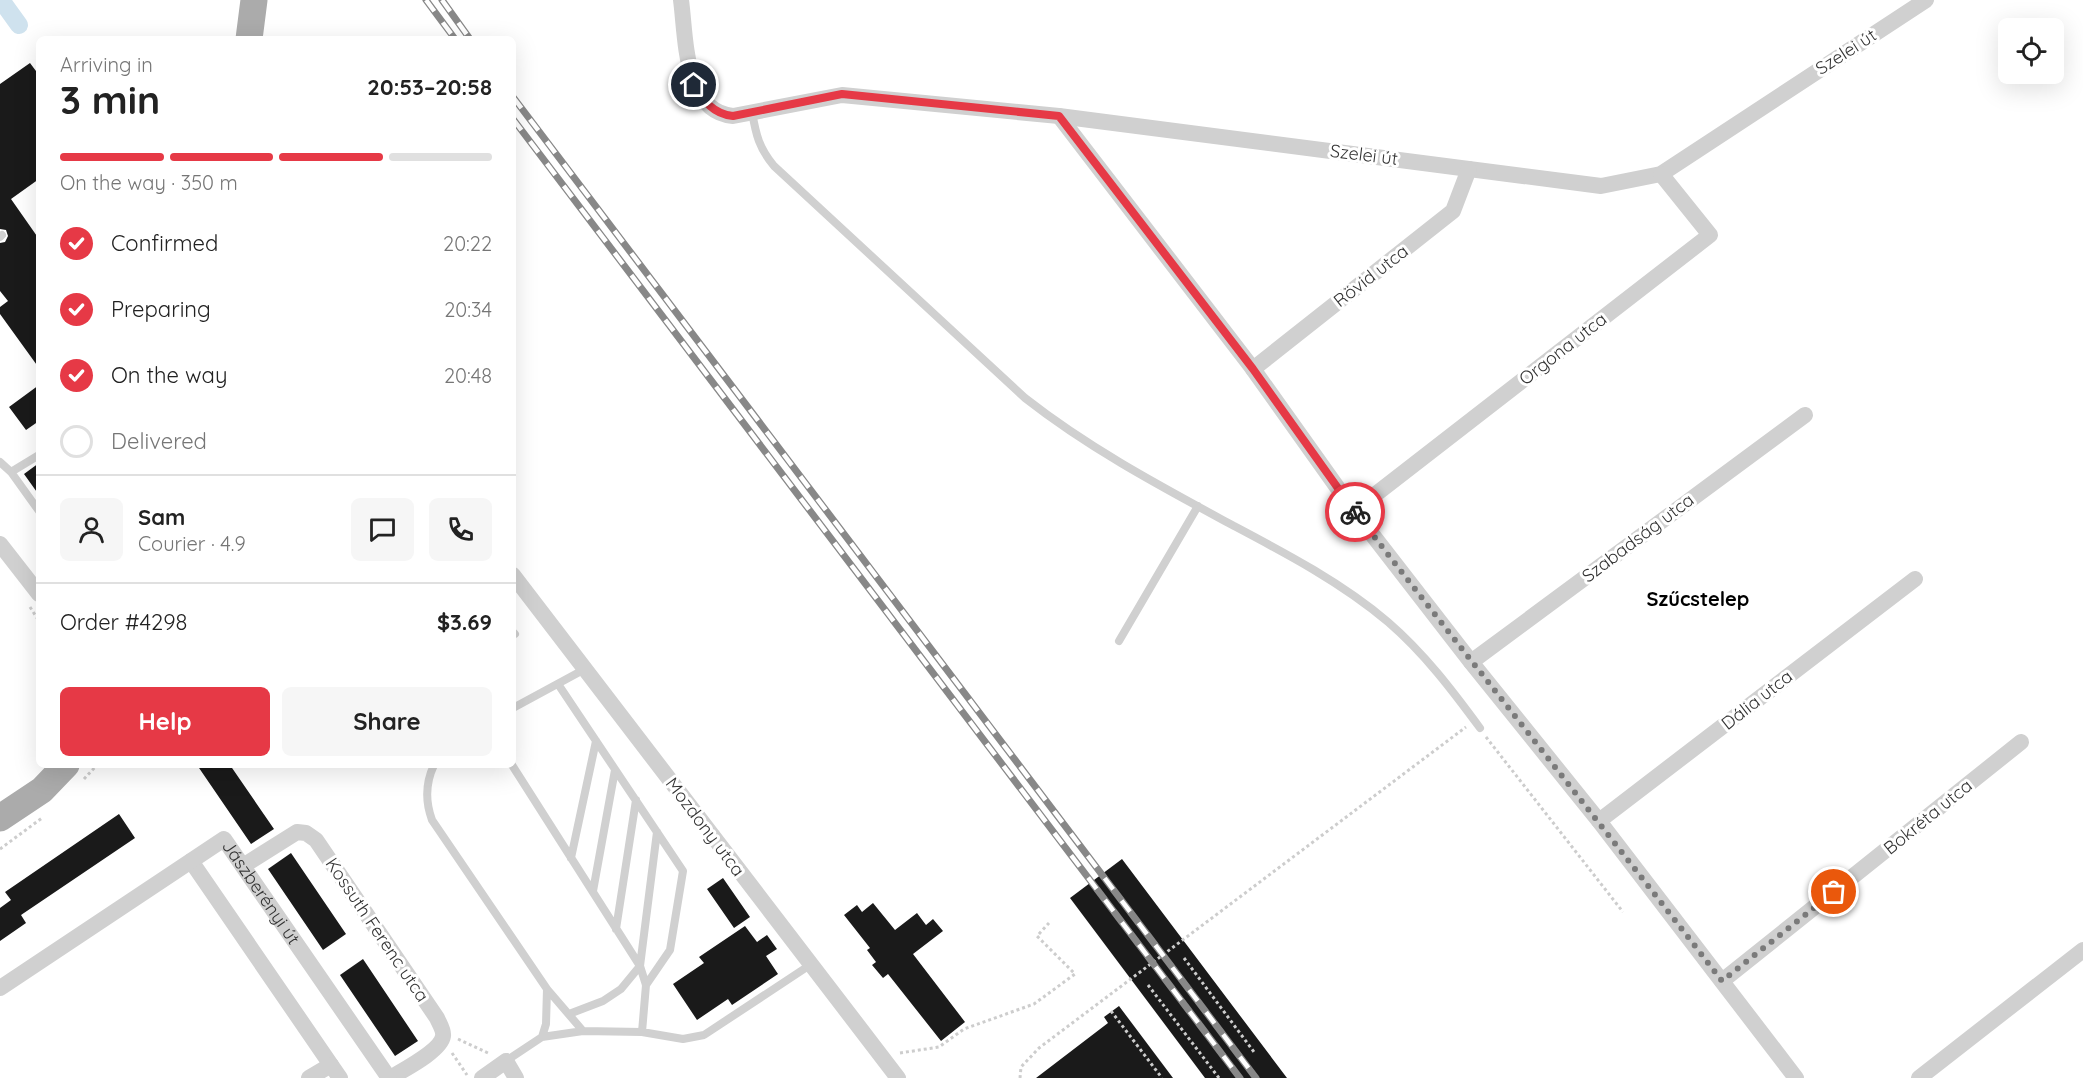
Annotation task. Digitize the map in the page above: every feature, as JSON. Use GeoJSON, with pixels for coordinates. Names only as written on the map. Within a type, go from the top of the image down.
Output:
{"type":"FeatureCollection","features":[{"type":"Feature","properties":{"kind":"main road"},"geometry":{"type":"LineString","coordinates":[[249,36],[254,0]]}},
{"type":"Feature","properties":{"kind":"main road"},"geometry":{"type":"LineString","coordinates":[[0,817],[42,768]]}},
{"type":"Feature","properties":{"kind":"main road"},"geometry":{"type":"LineString","coordinates":[[0,817],[42,790],[63,768]]}},
{"type":"Feature","properties":{"kind":"street","name":"Szelei út"},"geometry":{"type":"LineString","coordinates":[[681,0],[690,72],[694,85],[710,107],[722,115],[733,116],[842,94],[1059,116],[1601,186],[1661,174],[1926,0]]}},
{"type":"Feature","properties":{"kind":"street"},"geometry":{"type":"LineString","coordinates":[[1059,116],[1253,369],[1354,511],[1471,662],[1599,821],[1796,1078]]}},
{"type":"Feature","properties":{"kind":"street","name":"Rövid utca"},"geometry":{"type":"LineString","coordinates":[[1253,369],[1453,211],[1469,169]]}},
{"type":"Feature","properties":{"kind":"street","name":"Orgona utca"},"geometry":{"type":"LineString","coordinates":[[1354,511],[1710,235],[1661,174]]}},
{"type":"Feature","properties":{"kind":"street","name":"Szabadság utca"},"geometry":{"type":"LineString","coordinates":[[1471,662],[1805,415]]}},
{"type":"Feature","properties":{"kind":"street"},"geometry":{"type":"LineString","coordinates":[[0,544],[36,590]]}},
{"type":"Feature","properties":{"kind":"street","name":"Dália utca"},"geometry":{"type":"LineString","coordinates":[[1599,821],[1915,579]]}},
{"type":"Feature","properties":{"kind":"street","name":"Mozdony utca"},"geometry":{"type":"LineString","coordinates":[[516,580],[898,1078]]}},
{"type":"Feature","properties":{"kind":"street","name":"Bokréta utca"},"geometry":{"type":"LineString","coordinates":[[1722,981],[2021,742]]}},
{"type":"Feature","properties":{"kind":"street","name":"Kossuth Ferenc utca"},"geometry":{"type":"LineString","coordinates":[[243,866],[297,832],[306,833],[316,840],[437,1018],[443,1036]]}},
{"type":"Feature","properties":{"kind":"street","name":"Jászberényi út"},"geometry":{"type":"LineString","coordinates":[[0,988],[224,839],[390,1078]]}},
{"type":"Feature","properties":{"kind":"street"},"geometry":{"type":"LineString","coordinates":[[191,861],[336,1071],[309,1078]]}},
{"type":"Feature","properties":{"kind":"street"},"geometry":{"type":"LineString","coordinates":[[1919,1078],[2083,950]]}},
{"type":"Feature","properties":{"kind":"street"},"geometry":{"type":"LineString","coordinates":[[390,1078],[435,1049],[443,1036]]}},
{"type":"Feature","properties":{"kind":"street"},"geometry":{"type":"LineString","coordinates":[[482,1078],[506,1061],[516,1078]]}},
{"type":"Feature","properties":{"kind":"lane"},"geometry":{"type":"LineString","coordinates":[[752,112],[763,154],[774,166],[1019,393],[1088,444],[1286,554],[1379,615],[1437,671],[1480,728]]}},
{"type":"Feature","properties":{"kind":"lane"},"geometry":{"type":"LineString","coordinates":[[11,472],[36,457]]}},
{"type":"Feature","properties":{"kind":"lane"},"geometry":{"type":"LineString","coordinates":[[0,462],[11,472],[36,507]]}},
{"type":"Feature","properties":{"kind":"lane"},"geometry":{"type":"LineString","coordinates":[[1119,641],[1198,506]]}},
{"type":"Feature","properties":{"kind":"lane"},"geometry":{"type":"LineString","coordinates":[[516,706],[585,669]]}},
{"type":"Feature","properties":{"kind":"lane"},"geometry":{"type":"LineString","coordinates":[[558,684],[683,871],[670,950],[646,985]]}},
{"type":"Feature","properties":{"kind":"lane"},"geometry":{"type":"LineString","coordinates":[[571,858],[596,741]]}},
{"type":"Feature","properties":{"kind":"lane"},"geometry":{"type":"LineString","coordinates":[[432,768],[426,790],[427,806],[432,820],[547,989],[584,1031]]}},
{"type":"Feature","properties":{"kind":"lane"},"geometry":{"type":"LineString","coordinates":[[514,768],[640,966],[646,985],[642,1032]]}},
{"type":"Feature","properties":{"kind":"lane"},"geometry":{"type":"LineString","coordinates":[[592,891],[615,770]]}},
{"type":"Feature","properties":{"kind":"lane"},"geometry":{"type":"LineString","coordinates":[[616,928],[636,800]]}},
{"type":"Feature","properties":{"kind":"lane"},"geometry":{"type":"LineString","coordinates":[[569,1014],[603,1001],[621,988],[640,966],[657,832]]}},
{"type":"Feature","properties":{"kind":"lane"},"geometry":{"type":"LineString","coordinates":[[506,1061],[542,1037],[584,1031],[642,1032],[683,1039],[704,1035],[810,965]]}},
{"type":"Feature","properties":{"kind":"lane"},"geometry":{"type":"LineString","coordinates":[[542,1037],[546,1024],[547,989]]}},
{"type":"Feature","properties":{"kind":"path"},"geometry":{"type":"LineString","coordinates":[[1020,1078],[1021,1067],[1039,1048],[1467,727]]}},
{"type":"Feature","properties":{"kind":"path"},"geometry":{"type":"LineString","coordinates":[[1480,728],[1623,912]]}},
{"type":"Feature","properties":{"kind":"path"},"geometry":{"type":"LineString","coordinates":[[881,1056],[939,1047],[964,1029],[1034,1004],[1075,974],[1036,936],[1049,923]]}},
{"type":"Feature","properties":{"kind":"path"},"geometry":{"type":"LineString","coordinates":[[1184,958],[1254,1052]]}},
{"type":"Feature","properties":{"kind":"path"},"geometry":{"type":"LineString","coordinates":[[1148,985],[1219,1078]]}},
{"type":"Feature","properties":{"kind":"path"},"geometry":{"type":"LineString","coordinates":[[1111,1011],[1162,1078]]}},
{"type":"Feature","properties":{"kind":"path"},"geometry":{"type":"LineString","coordinates":[[443,1036],[506,1061]]}},
{"type":"Feature","properties":{"kind":"path"},"geometry":{"type":"LineString","coordinates":[[443,1036],[470,1078]]}},
{"type":"Feature","properties":{"kind":"building"},"geometry":{"type":"Polygon","coordinates":[[[30,63],[36,71],[36,181],[11,199],[36,235],[36,364],[0,314],[0,307],[8,301],[0,291],[0,243],[5,242],[8,236],[6,230],[0,229],[0,84],[30,63]]]}},
{"type":"Feature","properties":{"kind":"building"},"geometry":{"type":"Polygon","coordinates":[[[36,387],[36,423],[26,430],[9,407],[36,387]]]}},
{"type":"Feature","properties":{"kind":"building"},"geometry":{"type":"Polygon","coordinates":[[[36,465],[36,491],[24,474],[36,465]]]}},
{"type":"Feature","properties":{"kind":"building"},"geometry":{"type":"Polygon","coordinates":[[[199,768],[232,768],[274,829],[251,844],[199,768]]]}},
{"type":"Feature","properties":{"kind":"building"},"geometry":{"type":"Polygon","coordinates":[[[119,814],[135,838],[21,915],[26,923],[0,941],[0,908],[11,900],[5,892],[119,814]]]}},
{"type":"Feature","properties":{"kind":"building"},"geometry":{"type":"Polygon","coordinates":[[[291,853],[346,934],[323,950],[268,869],[291,853]]]}},
{"type":"Feature","properties":{"kind":"building"},"geometry":{"type":"Polygon","coordinates":[[[1122,859],[1287,1078],[1205,1078],[1070,898],[1122,859]]]}},
{"type":"Feature","properties":{"kind":"building"},"geometry":{"type":"Polygon","coordinates":[[[723,878],[750,917],[734,928],[707,889],[723,878]]]}},
{"type":"Feature","properties":{"kind":"building"},"geometry":{"type":"Polygon","coordinates":[[[873,903],[895,930],[917,913],[926,925],[933,919],[943,931],[913,954],[965,1022],[941,1041],[888,974],[883,978],[872,965],[876,962],[867,950],[870,948],[844,915],[857,905],[862,912],[873,903]]]}},
{"type":"Feature","properties":{"kind":"building"},"geometry":{"type":"Polygon","coordinates":[[[745,926],[757,942],[767,935],[777,949],[766,956],[778,974],[732,1005],[728,999],[697,1020],[673,984],[704,963],[699,957],[745,926]]]}},
{"type":"Feature","properties":{"kind":"building"},"geometry":{"type":"Polygon","coordinates":[[[363,959],[418,1041],[395,1056],[340,975],[363,959]]]}},
{"type":"Feature","properties":{"kind":"building"},"geometry":{"type":"Polygon","coordinates":[[[1119,1006],[1173,1078],[1036,1078],[1108,1023],[1104,1017],[1119,1006]]]}},
{"type":"Feature","properties":{"kind":"waterway"},"geometry":{"type":"LineString","coordinates":[[1,0],[19,25]]}},
{"type":"Feature","properties":{"kind":"railway"},"geometry":{"type":"LineString","coordinates":[[426,0],[453,36]]}},
{"type":"Feature","properties":{"kind":"railway"},"geometry":{"type":"LineString","coordinates":[[442,0],[468,36]]}},
{"type":"Feature","properties":{"kind":"railway"},"geometry":{"type":"LineString","coordinates":[[516,101],[1256,1078]]}},
{"type":"Feature","properties":{"kind":"railway"},"geometry":{"type":"LineString","coordinates":[[516,123],[1240,1078]]}},
{"type":"Feature","properties":{"kind":"way so far"},"geometry":{"type":"LineString","coordinates":[[1355,512],[1722,981],[1834,892]]}},
{"type":"Feature","properties":{"kind":"district","name":"Szűcstelep"},"geometry":{"type":"Point","coordinates":[1698,599]}},
{"type":"Feature","properties":{"kind":"route"},"geometry":{"type":"LineString","coordinates":[[694,85],[710,107],[722,115],[733,116],[842,94],[1059,116],[1253,369],[1355,512]]}}]}
